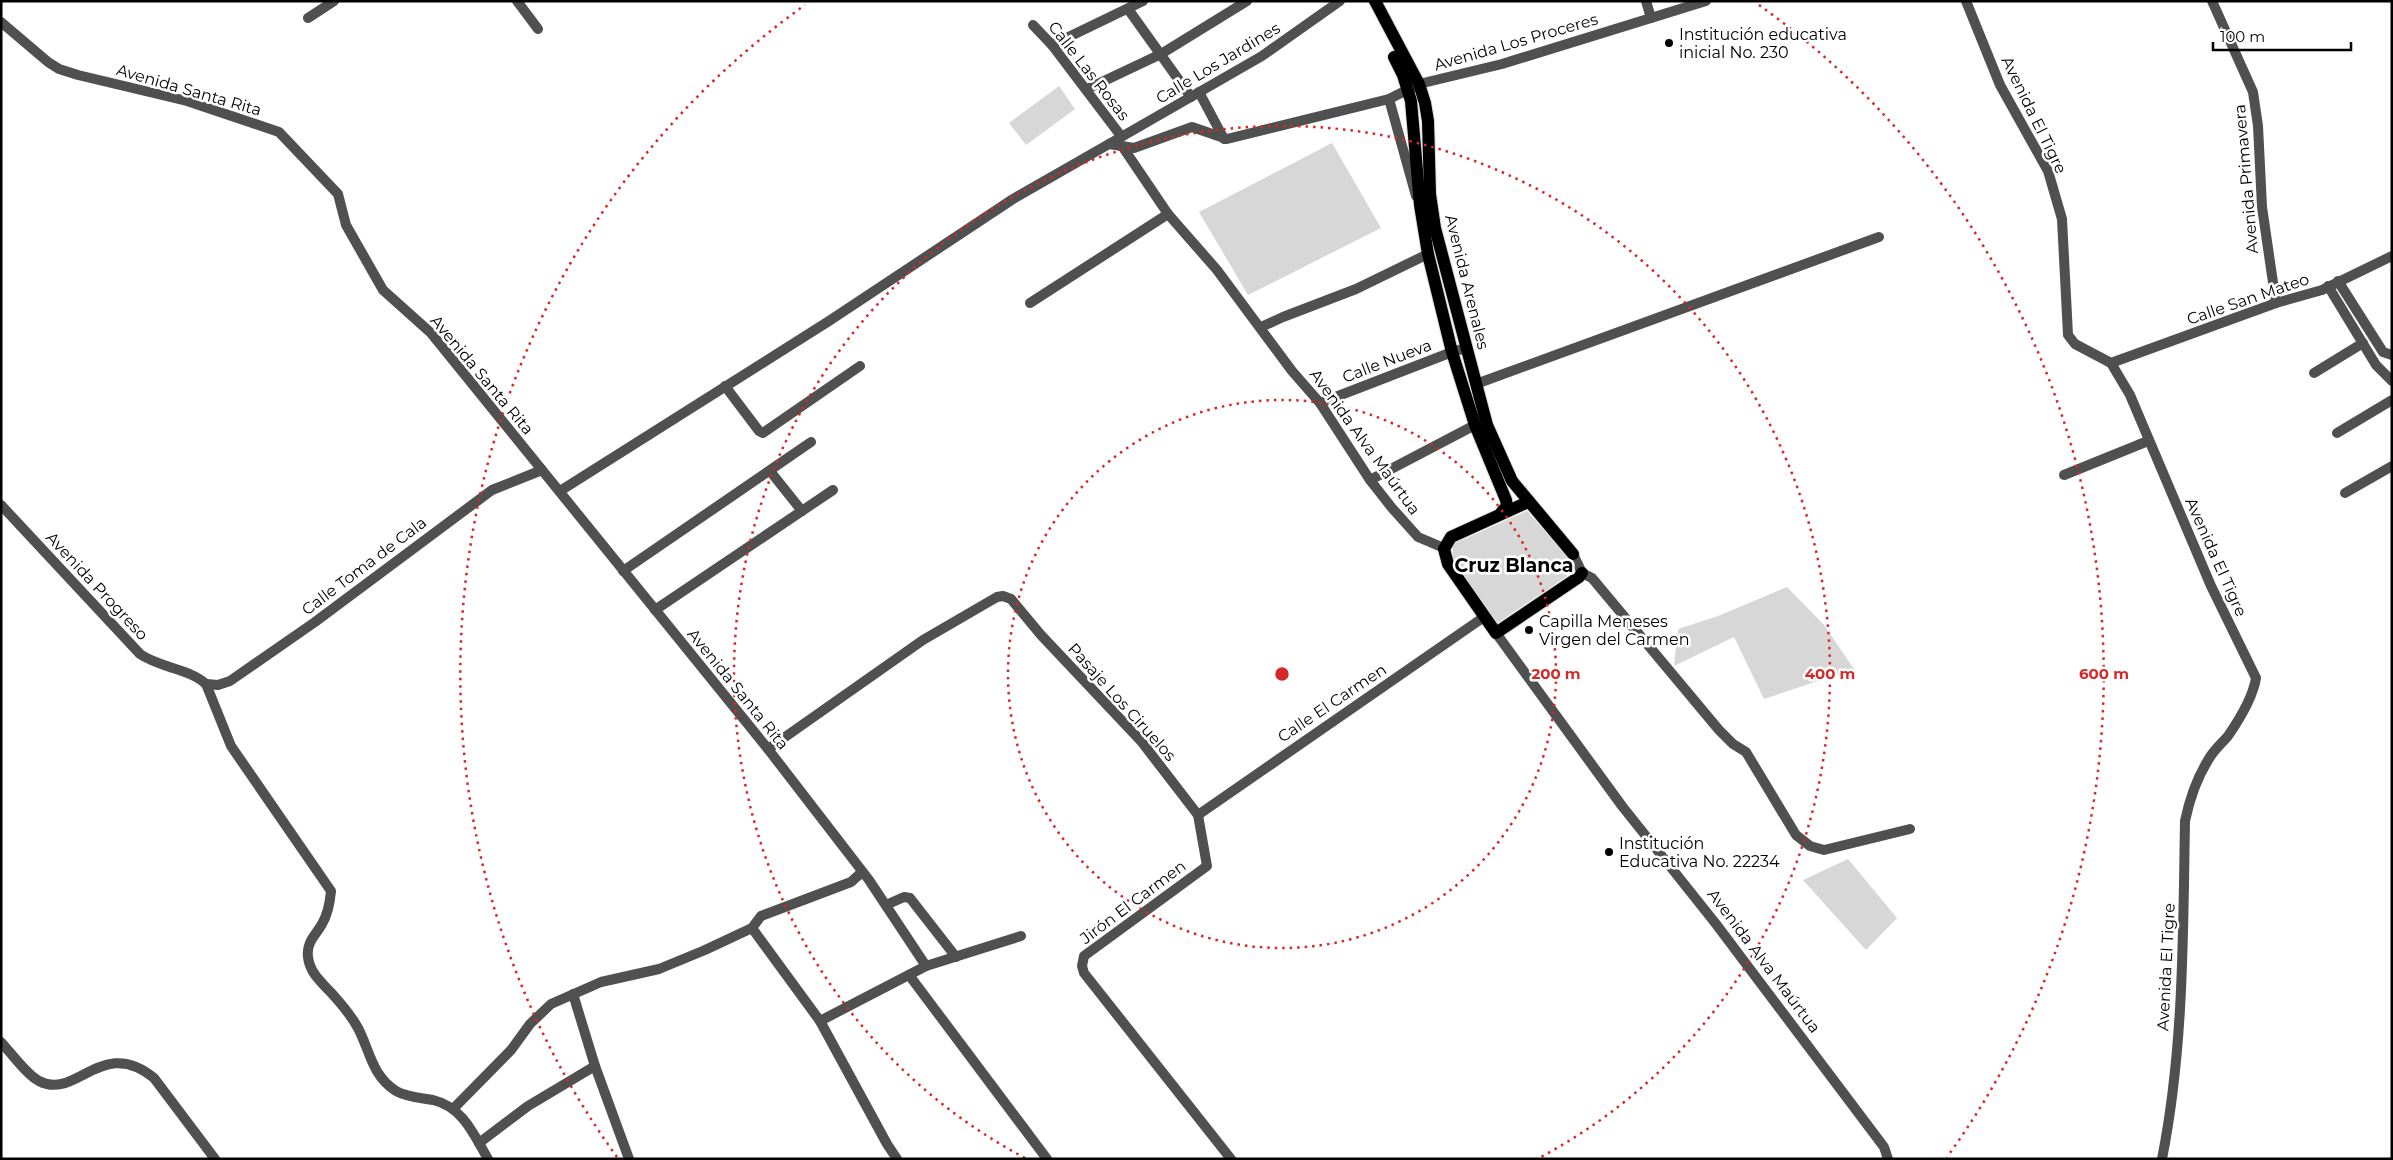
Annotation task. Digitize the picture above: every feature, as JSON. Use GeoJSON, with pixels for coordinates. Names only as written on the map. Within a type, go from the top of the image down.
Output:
{"type":"FeatureCollection","features":[{"type":"Feature","properties":{"kind":"main road"},"geometry":{"type":"LineString","coordinates":[[1366,1],[1403,76],[1413,87]]}},
{"type":"Feature","properties":{"kind":"main road","name":"Avenida Arenales"},"geometry":{"type":"LineString","coordinates":[[1375,1],[1428,121],[1430,194],[1435,228],[1487,425],[1512,481],[1572,554]]}},
{"type":"Feature","properties":{"kind":"main road","name":"Avenida Arenales"},"geometry":{"type":"LineString","coordinates":[[1413,87],[1412,101],[1420,205],[1428,254],[1452,352],[1475,425],[1506,500],[1507,506],[1501,513]]}},
{"type":"Feature","properties":{"kind":"main road"},"geometry":{"type":"LineString","coordinates":[[1444,548],[1451,537],[1528,502]]}},
{"type":"Feature","properties":{"kind":"main road","name":"Avenida Alva Maúrtua"},"geometry":{"type":"LineString","coordinates":[[1444,548],[1448,564],[1496,633]]}},
{"type":"Feature","properties":{"kind":"main road"},"geometry":{"type":"LineString","coordinates":[[1496,633],[1579,577],[1582,573]]}},
{"type":"Feature","properties":{"kind":"street"},"geometry":{"type":"LineString","coordinates":[[308,18],[334,1]]}},
{"type":"Feature","properties":{"kind":"street"},"geometry":{"type":"LineString","coordinates":[[517,1],[538,29]]}},
{"type":"Feature","properties":{"kind":"street"},"geometry":{"type":"LineString","coordinates":[[1052,45],[1143,1]]}},
{"type":"Feature","properties":{"kind":"street"},"geometry":{"type":"LineString","coordinates":[[1087,89],[1161,54],[1247,1]]}},
{"type":"Feature","properties":{"kind":"street","name":"Calle Los Jardines"},"geometry":{"type":"LineString","coordinates":[[560,491],[829,321],[1013,199],[1109,144],[1121,141],[1262,56],[1340,1]]}},
{"type":"Feature","properties":{"kind":"street"},"geometry":{"type":"LineString","coordinates":[[1646,1],[1651,18]]}},
{"type":"Feature","properties":{"kind":"street","name":"Avenida Los Proceres"},"geometry":{"type":"LineString","coordinates":[[1224,139],[1389,98],[1413,87],[1502,64],[1706,1]]}},
{"type":"Feature","properties":{"kind":"street","name":"Avenida El Tigre"},"geometry":{"type":"LineString","coordinates":[[1966,1],[2000,85],[2048,171],[2062,219],[2068,335],[2075,344],[2111,363],[2130,395],[2211,586],[2256,678],[2254,689],[2228,735],[2211,755],[2196,780],[2189,800],[2185,821],[2180,1013],[2171,1112],[2162,1159]]}},
{"type":"Feature","properties":{"kind":"street","name":"Avenida Primavera"},"geometry":{"type":"LineString","coordinates":[[2212,1],[2253,92],[2258,126],[2262,208],[2276,303]]}},
{"type":"Feature","properties":{"kind":"street"},"geometry":{"type":"LineString","coordinates":[[1128,9],[1161,54],[1195,95],[1224,139]]}},
{"type":"Feature","properties":{"kind":"street","name":"Avenida Santa Rita"},"geometry":{"type":"LineString","coordinates":[[1,22],[59,69],[187,102],[279,132],[338,194],[346,225],[383,290],[431,333],[768,749],[862,872],[926,966]]}},
{"type":"Feature","properties":{"kind":"street","name":"Calle Las Rosas"},"geometry":{"type":"LineString","coordinates":[[1032,25],[1052,45],[1087,89],[1121,141]]}},
{"type":"Feature","properties":{"kind":"street"},"geometry":{"type":"LineString","coordinates":[[1389,98],[1410,178],[1420,205]]}},
{"type":"Feature","properties":{"kind":"street"},"geometry":{"type":"LineString","coordinates":[[1121,141],[1134,148],[1192,127],[1224,139]]}},
{"type":"Feature","properties":{"kind":"street","name":"Avenida Alva Maúrtua"},"geometry":{"type":"LineString","coordinates":[[1121,141],[1168,214],[1217,270],[1292,372],[1320,403],[1370,480],[1414,534],[1434,545],[1444,548]]}},
{"type":"Feature","properties":{"kind":"street"},"geometry":{"type":"LineString","coordinates":[[1030,304],[1168,214]]}},
{"type":"Feature","properties":{"kind":"street"},"geometry":{"type":"LineString","coordinates":[[1476,384],[1879,237]]}},
{"type":"Feature","properties":{"kind":"street"},"geometry":{"type":"LineString","coordinates":[[1261,328],[1283,317],[1356,289],[1428,254]]}},
{"type":"Feature","properties":{"kind":"street","name":"Calle San Mateo"},"geometry":{"type":"LineString","coordinates":[[2111,363],[2328,286],[2392,256]]}},
{"type":"Feature","properties":{"kind":"street"},"geometry":{"type":"LineString","coordinates":[[2338,280],[2383,352],[2390,355]]}},
{"type":"Feature","properties":{"kind":"street"},"geometry":{"type":"LineString","coordinates":[[2328,286],[2376,365],[2392,380]]}},
{"type":"Feature","properties":{"kind":"street"},"geometry":{"type":"LineString","coordinates":[[2314,373],[2363,343]]}},
{"type":"Feature","properties":{"kind":"street","name":"Calle Nueva"},"geometry":{"type":"LineString","coordinates":[[1320,403],[1466,348]]}},
{"type":"Feature","properties":{"kind":"street"},"geometry":{"type":"LineString","coordinates":[[725,386],[759,431],[763,432],[860,366]]}},
{"type":"Feature","properties":{"kind":"street"},"geometry":{"type":"LineString","coordinates":[[2337,434],[2392,400]]}},
{"type":"Feature","properties":{"kind":"street"},"geometry":{"type":"LineString","coordinates":[[1370,480],[1475,425]]}},
{"type":"Feature","properties":{"kind":"street"},"geometry":{"type":"LineString","coordinates":[[2064,475],[2148,441]]}},
{"type":"Feature","properties":{"kind":"street"},"geometry":{"type":"LineString","coordinates":[[624,570],[770,472],[811,442]]}},
{"type":"Feature","properties":{"kind":"street"},"geometry":{"type":"LineString","coordinates":[[2345,493],[2392,466]]}},
{"type":"Feature","properties":{"kind":"street","name":"Calle Toma de Cala"},"geometry":{"type":"LineString","coordinates":[[206,684],[218,685],[230,681],[316,622],[492,490],[542,470]]}},
{"type":"Feature","properties":{"kind":"street"},"geometry":{"type":"LineString","coordinates":[[770,472],[802,511]]}},
{"type":"Feature","properties":{"kind":"street"},"geometry":{"type":"LineString","coordinates":[[655,610],[833,490]]}},
{"type":"Feature","properties":{"kind":"street","name":"Avenida Progreso"},"geometry":{"type":"LineString","coordinates":[[1,505],[140,654],[149,661],[199,678],[206,684]]}},
{"type":"Feature","properties":{"kind":"street"},"geometry":{"type":"LineString","coordinates":[[1572,554],[1582,573],[1592,578],[1719,730],[1733,744],[1746,752],[1796,835],[1810,846],[1824,850],[1910,829]]}},
{"type":"Feature","properties":{"kind":"street","name":"Pasaje Los Ciruelos"},"geometry":{"type":"LineString","coordinates":[[768,749],[923,640],[997,598],[1006,597],[1141,741],[1198,815],[1207,866]]}},
{"type":"Feature","properties":{"kind":"street","name":"Calle El Carmen"},"geometry":{"type":"LineString","coordinates":[[1198,815],[1484,617]]}},
{"type":"Feature","properties":{"kind":"street","name":"Avenida Alva Maúrtua"},"geometry":{"type":"LineString","coordinates":[[1496,633],[1622,806],[1716,924],[1884,1147],[1888,1159]]}},
{"type":"Feature","properties":{"kind":"street"},"geometry":{"type":"LineString","coordinates":[[206,684],[232,746],[331,891],[330,905],[323,924],[312,937],[308,946],[308,956],[314,975],[336,998],[358,1027],[374,1068],[384,1082],[398,1093],[437,1101],[454,1108],[488,1159]]}},
{"type":"Feature","properties":{"kind":"street","name":"Jirón El Carmen"},"geometry":{"type":"LineString","coordinates":[[1207,866],[1084,956],[1082,966],[1084,973],[1231,1159]]}},
{"type":"Feature","properties":{"kind":"street"},"geometry":{"type":"LineString","coordinates":[[454,1108],[511,1050],[538,1015],[551,1004],[601,982],[659,969],[752,928],[761,916],[851,882],[862,872]]}},
{"type":"Feature","properties":{"kind":"street"},"geometry":{"type":"LineString","coordinates":[[886,905],[904,897],[910,898],[956,956]]}},
{"type":"Feature","properties":{"kind":"street"},"geometry":{"type":"LineString","coordinates":[[752,928],[820,1021],[897,1159]]}},
{"type":"Feature","properties":{"kind":"street"},"geometry":{"type":"LineString","coordinates":[[820,1021],[926,966],[1021,936]]}},
{"type":"Feature","properties":{"kind":"street"},"geometry":{"type":"LineString","coordinates":[[909,975],[1047,1159]]}},
{"type":"Feature","properties":{"kind":"street"},"geometry":{"type":"LineString","coordinates":[[573,994],[595,1066],[630,1159]]}},
{"type":"Feature","properties":{"kind":"street"},"geometry":{"type":"LineString","coordinates":[[1,1042],[35,1079],[48,1084],[66,1082],[103,1065],[119,1062],[133,1064],[144,1070],[154,1078],[215,1159]]}},
{"type":"Feature","properties":{"kind":"street"},"geometry":{"type":"LineString","coordinates":[[479,1143],[528,1106],[595,1066]]}},
{"type":"Feature","properties":{"kind":"shaded area"},"geometry":{"type":"Polygon","coordinates":[[[1059,86],[1075,109],[1026,145],[1009,123],[1059,86]]]}},
{"type":"Feature","properties":{"kind":"shaded area"},"geometry":{"type":"Polygon","coordinates":[[[1332,143],[1381,228],[1248,295],[1199,212],[1332,143]]]}},
{"type":"Feature","properties":{"kind":"shaded area"},"geometry":{"type":"Polygon","coordinates":[[[1527,511],[1572,562],[1566,577],[1496,624],[1453,560],[1453,544],[1527,511]]]}},
{"type":"Feature","properties":{"kind":"shaded area"},"geometry":{"type":"Polygon","coordinates":[[[1787,587],[1824,625],[1854,669],[1764,699],[1734,637],[1674,666],[1678,629],[1718,616],[1787,587]]]}},
{"type":"Feature","properties":{"kind":"shaded area"},"geometry":{"type":"Polygon","coordinates":[[[1848,859],[1897,918],[1866,950],[1803,880],[1848,859]]]}},
{"type":"Feature","properties":{"kind":"place","name":"Institución educativa inicial No. 230"},"geometry":{"type":"Point","coordinates":[1669,43]}},
{"type":"Feature","properties":{"kind":"place","name":"Capilla Meneses Virgen del Carmen"},"geometry":{"type":"Point","coordinates":[1529,630]}},
{"type":"Feature","properties":{"kind":"place","name":"Institución Educativa No. 22234"},"geometry":{"type":"Point","coordinates":[1609,852]}},
{"type":"Feature","properties":{"kind":"district","name":"Cruz Blanca"},"geometry":{"type":"Point","coordinates":[1514,565]}}]}
